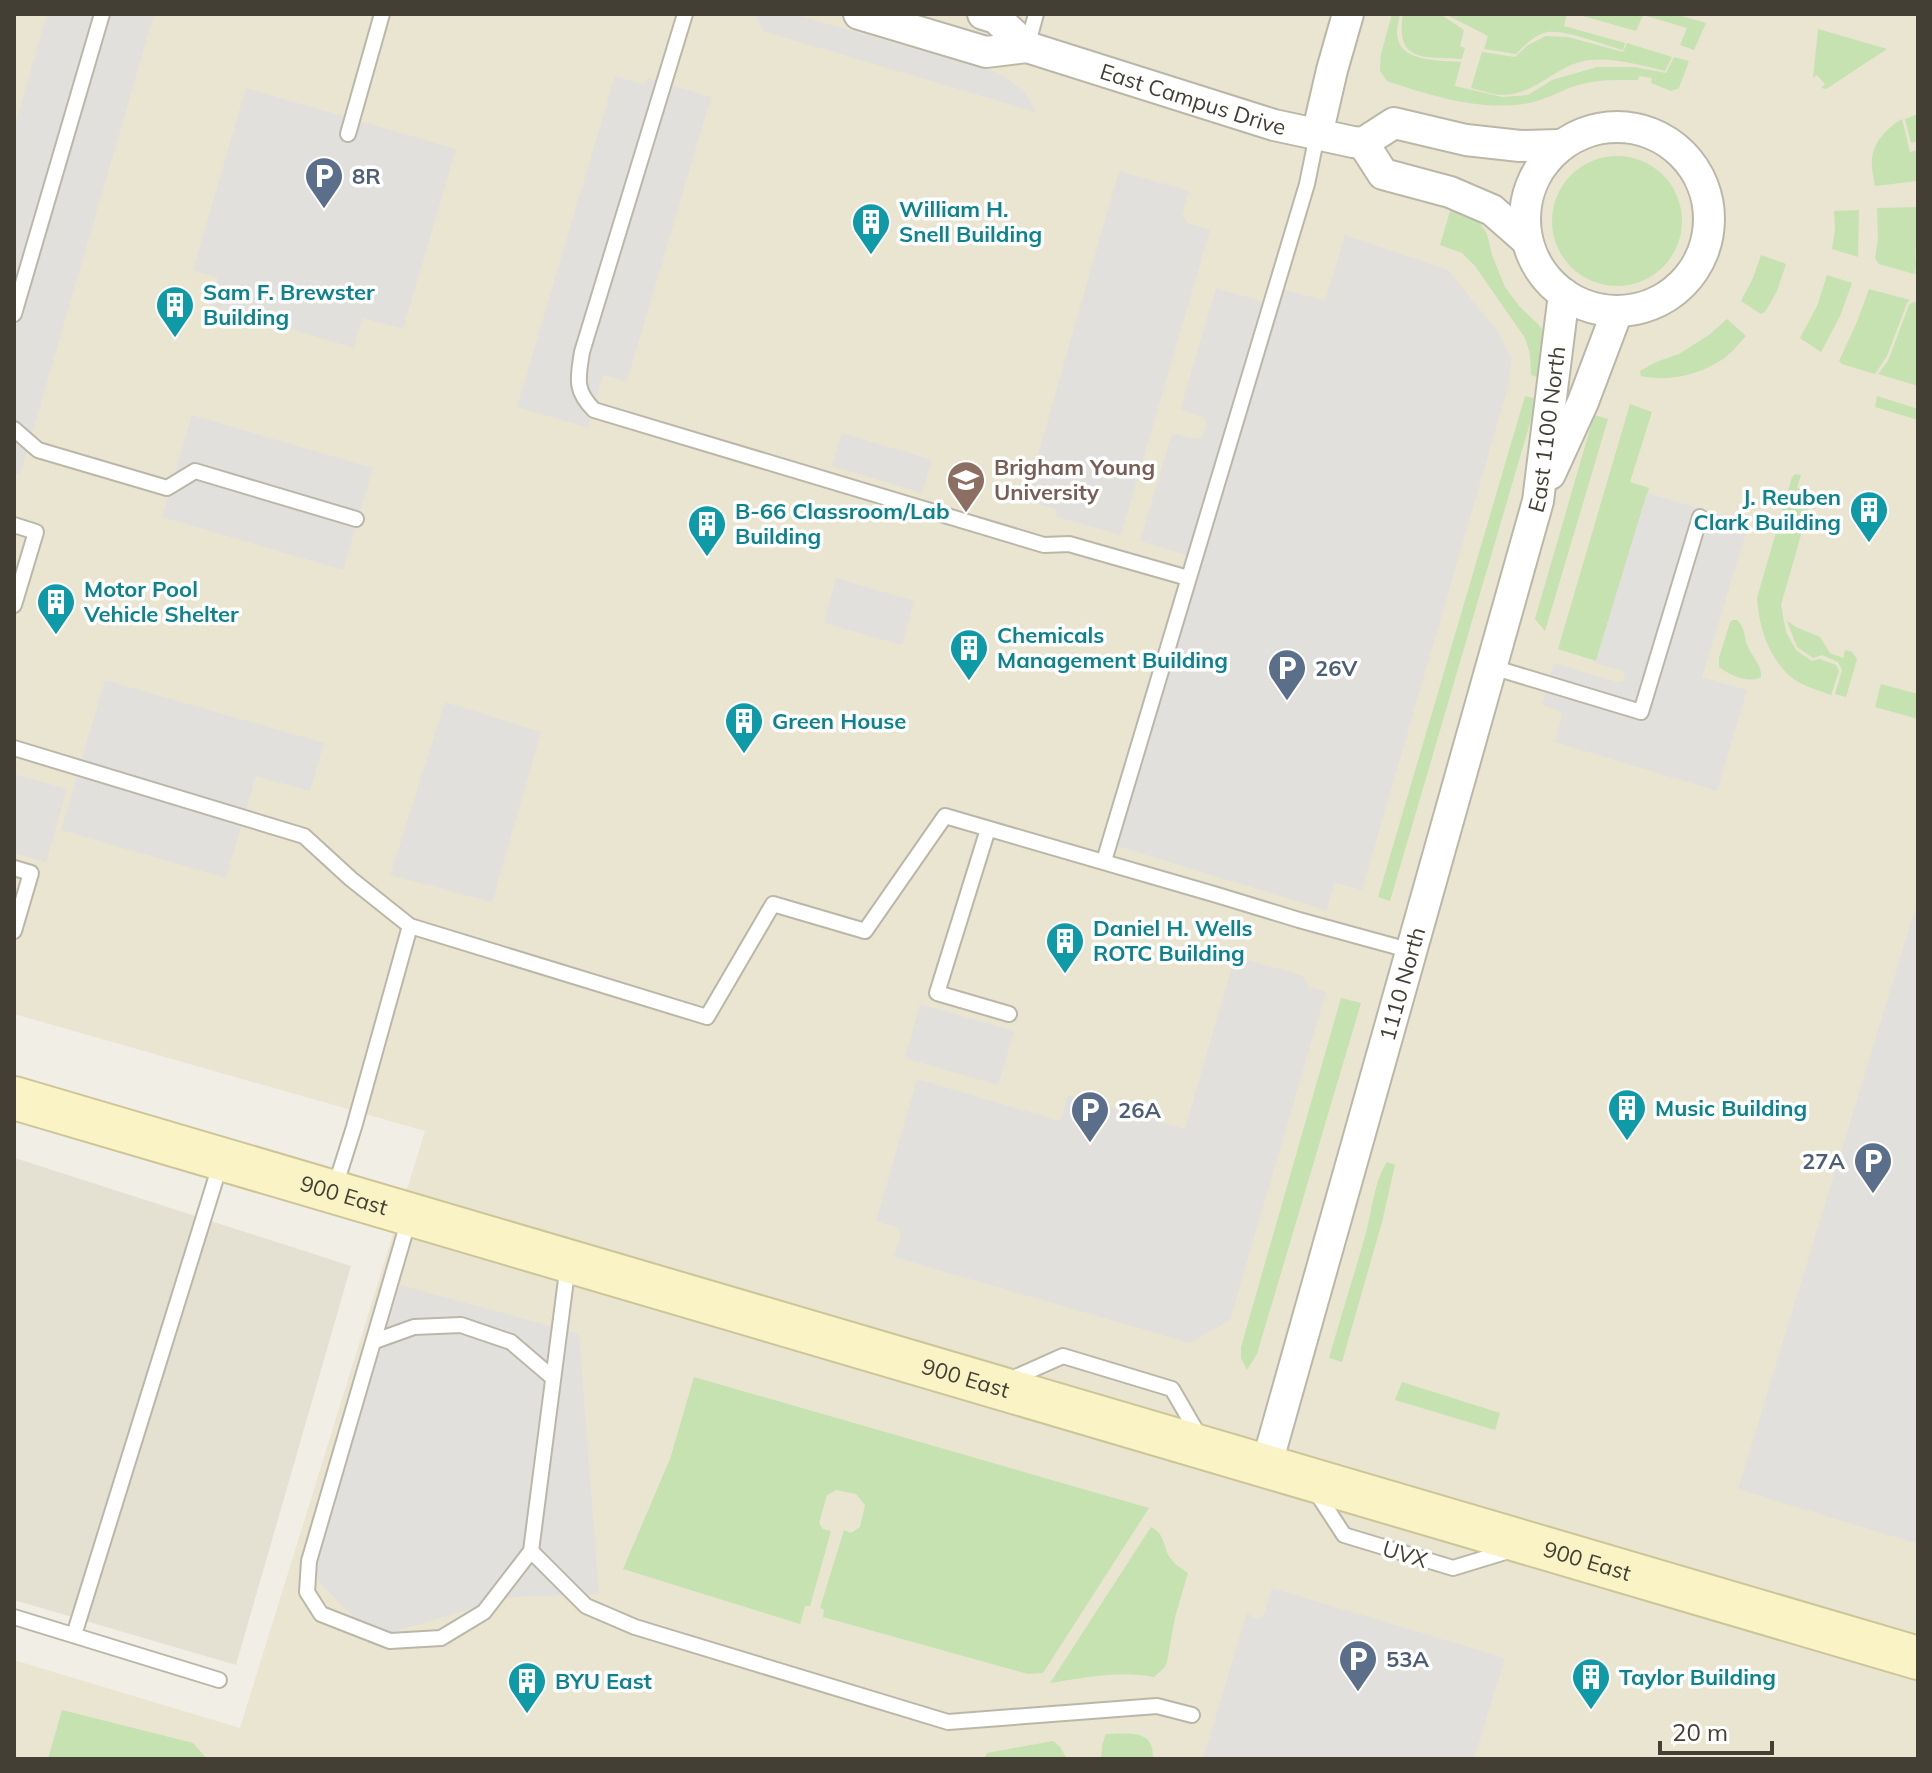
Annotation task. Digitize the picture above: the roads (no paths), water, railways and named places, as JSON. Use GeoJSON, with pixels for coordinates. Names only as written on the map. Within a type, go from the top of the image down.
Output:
{"type":"FeatureCollection","features":[{"type":"Feature","properties":{"kind":"main road","name":"900 East"},"geometry":{"type":"LineString","coordinates":[[14,1098],[1918,1658]]}},
{"type":"Feature","properties":{"kind":"street","name":"East Campus Drive"},"geometry":{"type":"LineString","coordinates":[[859,14],[986,52],[1027,47],[1274,125],[1363,143]]}},
{"type":"Feature","properties":{"kind":"street","name":"East Campus Drive"},"geometry":{"type":"LineString","coordinates":[[983,14],[996,18],[1027,47]]}},
{"type":"Feature","properties":{"kind":"street"},"geometry":{"type":"LineString","coordinates":[[1317,135],[1348,14]]}},
{"type":"Feature","properties":{"kind":"street"},"geometry":{"type":"LineString","coordinates":[[1524,238],[1528,202],[1536,175],[1560,145],[1606,127],[1636,129],[1664,139],[1687,158],[1703,184],[1710,213],[1707,244],[1694,271],[1673,293],[1646,307],[1617,312],[1589,307],[1564,294],[1545,277],[1524,238],[1492,210],[1450,192],[1383,174],[1363,143],[1394,123],[1466,140],[1520,146],[1560,145]]}},
{"type":"Feature","properties":{"kind":"street","name":"East 1100 North"},"geometry":{"type":"LineString","coordinates":[[1538,501],[1564,294]]}},
{"type":"Feature","properties":{"kind":"street","name":"East 1100 North"},"geometry":{"type":"LineString","coordinates":[[1538,501],[1583,402],[1617,312]]}},
{"type":"Feature","properties":{"kind":"street","name":"1110 North"},"geometry":{"type":"LineString","coordinates":[[1266,1467],[1538,501]]}},
{"type":"Feature","properties":{"kind":"lane"},"geometry":{"type":"LineString","coordinates":[[14,314],[102,14]]}},
{"type":"Feature","properties":{"kind":"lane"},"geometry":{"type":"LineString","coordinates":[[348,134],[382,14]]}},
{"type":"Feature","properties":{"kind":"lane"},"geometry":{"type":"LineString","coordinates":[[685,14],[582,352],[578,376],[582,398],[594,410],[1044,545],[1069,544],[1188,578]]}},
{"type":"Feature","properties":{"kind":"lane"},"geometry":{"type":"LineString","coordinates":[[1027,47],[1036,14]]}},
{"type":"Feature","properties":{"kind":"lane"},"geometry":{"type":"LineString","coordinates":[[1104,861],[1307,184],[1317,135]]}},
{"type":"Feature","properties":{"kind":"lane"},"geometry":{"type":"LineString","coordinates":[[14,429],[38,450],[167,488],[195,471],[356,519]]}},
{"type":"Feature","properties":{"kind":"lane"},"geometry":{"type":"LineString","coordinates":[[1492,667],[1641,712],[1700,517]]}},
{"type":"Feature","properties":{"kind":"lane"},"geometry":{"type":"LineString","coordinates":[[14,525],[36,532],[14,605]]}},
{"type":"Feature","properties":{"kind":"lane"},"geometry":{"type":"LineString","coordinates":[[14,748],[304,836],[410,926],[707,1017],[773,904],[865,931],[945,816],[1412,951]]}},
{"type":"Feature","properties":{"kind":"lane"},"geometry":{"type":"LineString","coordinates":[[988,829],[937,993],[1009,1014]]}},
{"type":"Feature","properties":{"kind":"lane"},"geometry":{"type":"LineString","coordinates":[[14,868],[31,873],[14,931]]}},
{"type":"Feature","properties":{"kind":"lane"},"geometry":{"type":"LineString","coordinates":[[334,1192],[410,926]]}},
{"type":"Feature","properties":{"kind":"lane"},"geometry":{"type":"LineString","coordinates":[[74,1635],[222,1159]]}},
{"type":"Feature","properties":{"kind":"lane"},"geometry":{"type":"LineString","coordinates":[[410,1215],[309,1561],[307,1592],[321,1614],[390,1641],[441,1638],[484,1612],[531,1551],[568,1261]]}},
{"type":"Feature","properties":{"kind":"lane"},"geometry":{"type":"LineString","coordinates":[[375,1341],[414,1327],[461,1325],[511,1342],[553,1378]]}},
{"type":"Feature","properties":{"kind":"lane"},"geometry":{"type":"LineString","coordinates":[[531,1551],[586,1606],[635,1627],[948,1722],[1157,1706],[1192,1715]]}},
{"type":"Feature","properties":{"kind":"lane"},"geometry":{"type":"LineString","coordinates":[[14,1617],[219,1680]]}},
{"type":"Feature","properties":{"kind":"place","name":"8R"},"geometry":{"type":"Point","coordinates":[324,210]}},
{"type":"Feature","properties":{"kind":"place","name":"William H. Snell Building"},"geometry":{"type":"Point","coordinates":[871,256]}},
{"type":"Feature","properties":{"kind":"place","name":"Sam F. Brewster Building"},"geometry":{"type":"Point","coordinates":[175,339]}},
{"type":"Feature","properties":{"kind":"place","name":"Brigham Young University"},"geometry":{"type":"Point","coordinates":[966,514]}},
{"type":"Feature","properties":{"kind":"place","name":"J. Reuben Clark Building"},"geometry":{"type":"Point","coordinates":[1869,544]}},
{"type":"Feature","properties":{"kind":"place","name":"B-66 Classroom/Lab Building"},"geometry":{"type":"Point","coordinates":[707,558]}},
{"type":"Feature","properties":{"kind":"place","name":"Motor Pool Vehicle Shelter"},"geometry":{"type":"Point","coordinates":[56,636]}},
{"type":"Feature","properties":{"kind":"place","name":"Chemicals Management Building"},"geometry":{"type":"Point","coordinates":[969,682]}},
{"type":"Feature","properties":{"kind":"place","name":"26V"},"geometry":{"type":"Point","coordinates":[1287,702]}},
{"type":"Feature","properties":{"kind":"place","name":"Green House"},"geometry":{"type":"Point","coordinates":[744,755]}},
{"type":"Feature","properties":{"kind":"place","name":"Daniel H. Wells ROTC Building"},"geometry":{"type":"Point","coordinates":[1065,975]}},
{"type":"Feature","properties":{"kind":"place","name":"Music Building"},"geometry":{"type":"Point","coordinates":[1627,1142]}},
{"type":"Feature","properties":{"kind":"place","name":"26A"},"geometry":{"type":"Point","coordinates":[1090,1144]}},
{"type":"Feature","properties":{"kind":"place","name":"27A"},"geometry":{"type":"Point","coordinates":[1873,1195]}},
{"type":"Feature","properties":{"kind":"place","name":"53A"},"geometry":{"type":"Point","coordinates":[1358,1693]}},
{"type":"Feature","properties":{"kind":"place","name":"Taylor Building"},"geometry":{"type":"Point","coordinates":[1591,1711]}},
{"type":"Feature","properties":{"kind":"place","name":"BYU East"},"geometry":{"type":"Point","coordinates":[527,1715]}}]}
